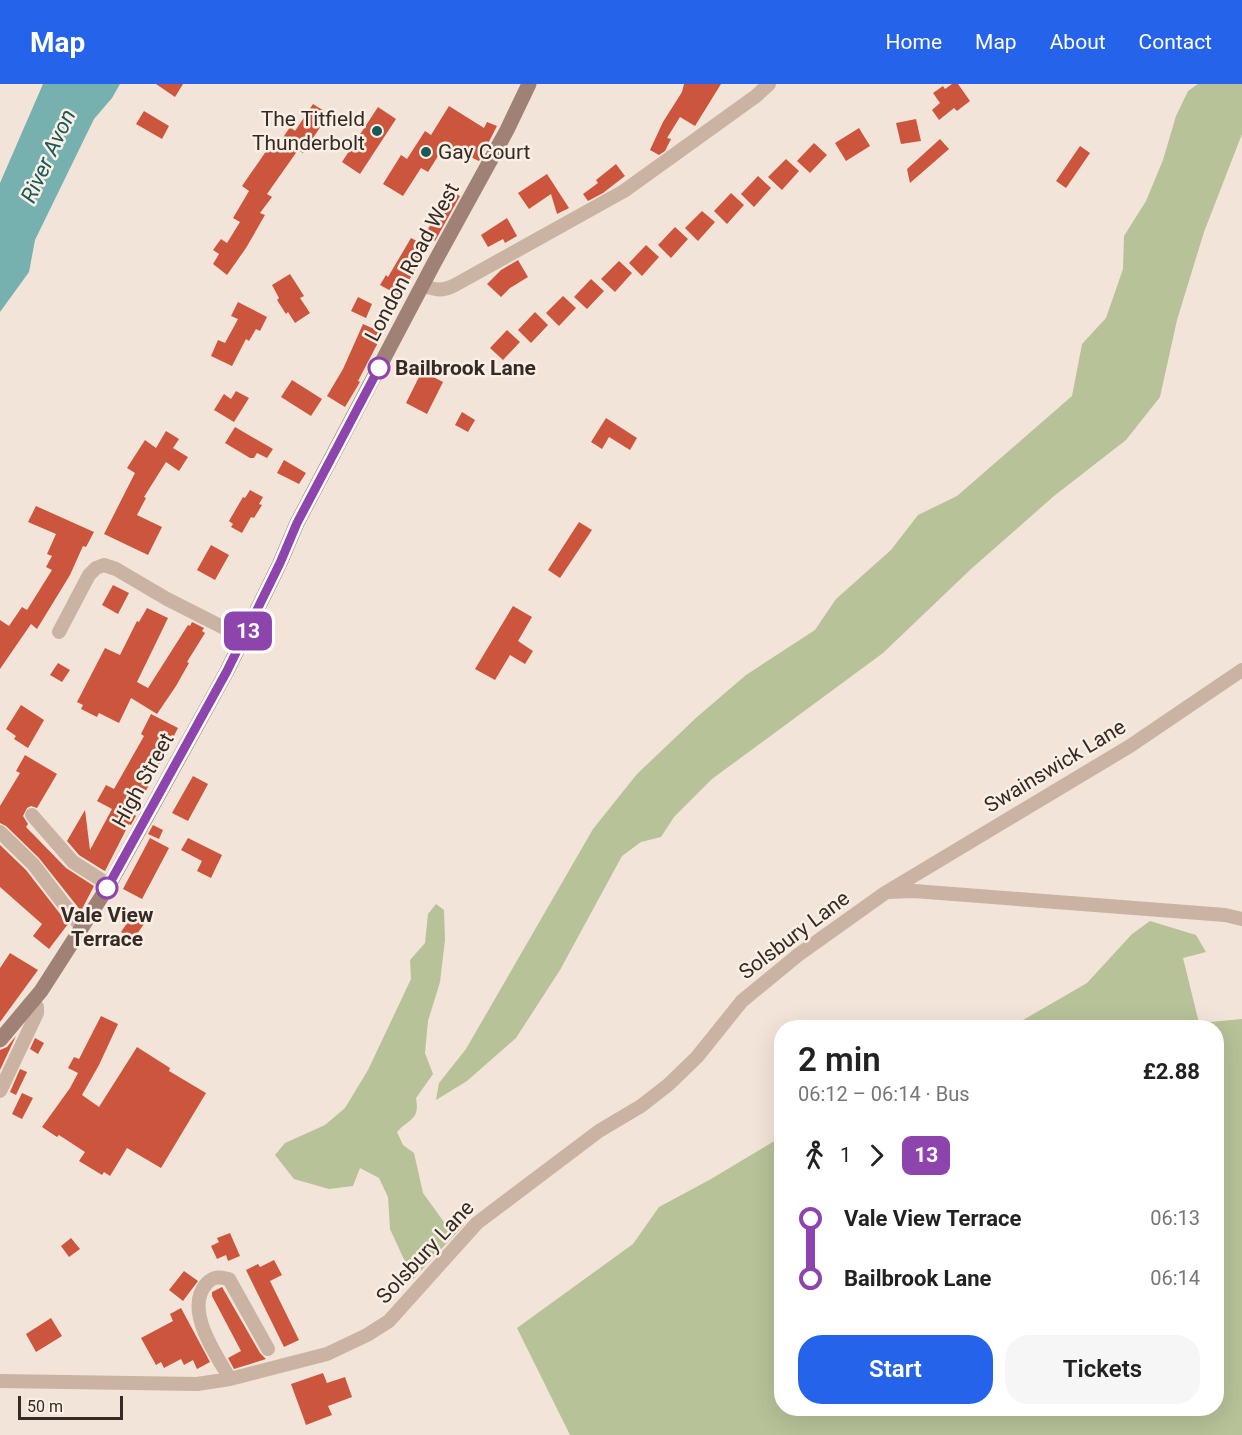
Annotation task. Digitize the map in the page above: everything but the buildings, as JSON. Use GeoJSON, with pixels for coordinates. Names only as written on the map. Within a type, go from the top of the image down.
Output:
{"type":"FeatureCollection","features":[{"type":"Feature","properties":{"kind":"street","name":"London Road West"},"geometry":{"type":"LineString","coordinates":[[297,523],[507,130],[529,84]]}},
{"type":"Feature","properties":{"kind":"street"},"geometry":{"type":"LineString","coordinates":[[423,285],[435,290],[445,290],[624,192],[756,96],[769,84]]}},
{"type":"Feature","properties":{"kind":"street","name":"High Street"},"geometry":{"type":"LineString","coordinates":[[0,1040],[32,1004],[109,885],[244,638],[297,523]]}},
{"type":"Feature","properties":{"kind":"street"},"geometry":{"type":"LineString","coordinates":[[59,633],[89,575],[96,568],[104,565],[116,569],[167,599],[244,638]]}},
{"type":"Feature","properties":{"kind":"street","name":"Swainswick Lane"},"geometry":{"type":"LineString","coordinates":[[885,892],[1130,746],[1242,670]]}},
{"type":"Feature","properties":{"kind":"street"},"geometry":{"type":"LineString","coordinates":[[32,815],[73,862],[109,885]]}},
{"type":"Feature","properties":{"kind":"street"},"geometry":{"type":"LineString","coordinates":[[0,832],[33,864],[82,928]]}},
{"type":"Feature","properties":{"kind":"street"},"geometry":{"type":"LineString","coordinates":[[885,892],[914,891],[1225,915],[1242,919]]}},
{"type":"Feature","properties":{"kind":"street","name":"Solsbury Lane"},"geometry":{"type":"LineString","coordinates":[[0,1382],[197,1384],[230,1379],[327,1354],[367,1335],[389,1321],[477,1223],[599,1131],[641,1106],[668,1085],[697,1058],[742,1001],[798,955],[885,892]]}},
{"type":"Feature","properties":{"kind":"street"},"geometry":{"type":"LineString","coordinates":[[0,1091],[37,1012],[37,1007],[32,1004]]}},
{"type":"Feature","properties":{"kind":"street"},"geometry":{"type":"LineString","coordinates":[[230,1379],[208,1340],[200,1319],[197,1302],[201,1290],[211,1279],[218,1276],[228,1279],[268,1349]]}},
{"type":"Feature","properties":{"kind":"green space"},"geometry":{"type":"Polygon","coordinates":[[[1198,84],[1242,84],[1242,134],[1204,232],[1177,320],[1160,397],[1126,440],[1054,496],[971,569],[883,653],[712,779],[674,817],[661,837],[641,842],[622,856],[560,970],[516,1038],[467,1081],[436,1100],[439,1083],[466,1049],[593,829],[637,774],[697,717],[746,675],[815,630],[836,599],[891,550],[918,515],[957,496],[1072,396],[1082,344],[1106,318],[1123,269],[1124,236],[1146,201],[1163,160],[1176,116],[1188,91],[1198,84]]]}},
{"type":"Feature","properties":{"kind":"green space"},"geometry":{"type":"Polygon","coordinates":[[[436,904],[444,910],[445,940],[440,982],[428,1021],[425,1053],[433,1074],[416,1098],[415,1115],[397,1132],[403,1145],[414,1153],[423,1193],[444,1222],[458,1220],[464,1225],[413,1279],[390,1229],[388,1197],[379,1178],[360,1168],[353,1186],[329,1189],[294,1179],[275,1155],[285,1143],[325,1125],[345,1108],[368,1070],[411,979],[410,960],[425,943],[428,914],[436,904]]]}},
{"type":"Feature","properties":{"kind":"green space"},"geometry":{"type":"Polygon","coordinates":[[[1150,921],[1196,935],[1206,952],[1183,958],[1198,1020],[1023,1020],[1087,983],[1132,934],[1150,921]]]}},
{"type":"Feature","properties":{"kind":"green space"},"geometry":{"type":"Polygon","coordinates":[[[1242,1019],[1242,1435],[570,1435],[517,1328],[633,1244],[659,1207],[774,1141],[774,1416],[1224,1416],[1224,1021],[1242,1019]]]}},
{"type":"Feature","properties":{"kind":"water","name":"River Avon"},"geometry":{"type":"Polygon","coordinates":[[[43,84],[120,84],[112,98],[94,119],[35,240],[29,272],[0,312],[0,183],[43,84]]]}},
{"type":"Feature","properties":{"kind":"bus line","name":"13"},"geometry":{"type":"LineString","coordinates":[[107,888],[227,671],[297,523],[379,368]]}},
{"type":"Feature","properties":{"kind":"place","name":"The Titfield Thunderbolt"},"geometry":{"type":"Point","coordinates":[377,131]}},
{"type":"Feature","properties":{"kind":"place","name":"Gay Court"},"geometry":{"type":"Point","coordinates":[426,152]}},
{"type":"Feature","properties":{"kind":"place","name":"Bailbrook Lane"},"geometry":{"type":"Point","coordinates":[379,368]}},
{"type":"Feature","properties":{"kind":"place","name":"Vale View Terrace"},"geometry":{"type":"Point","coordinates":[107,888]}}]}
